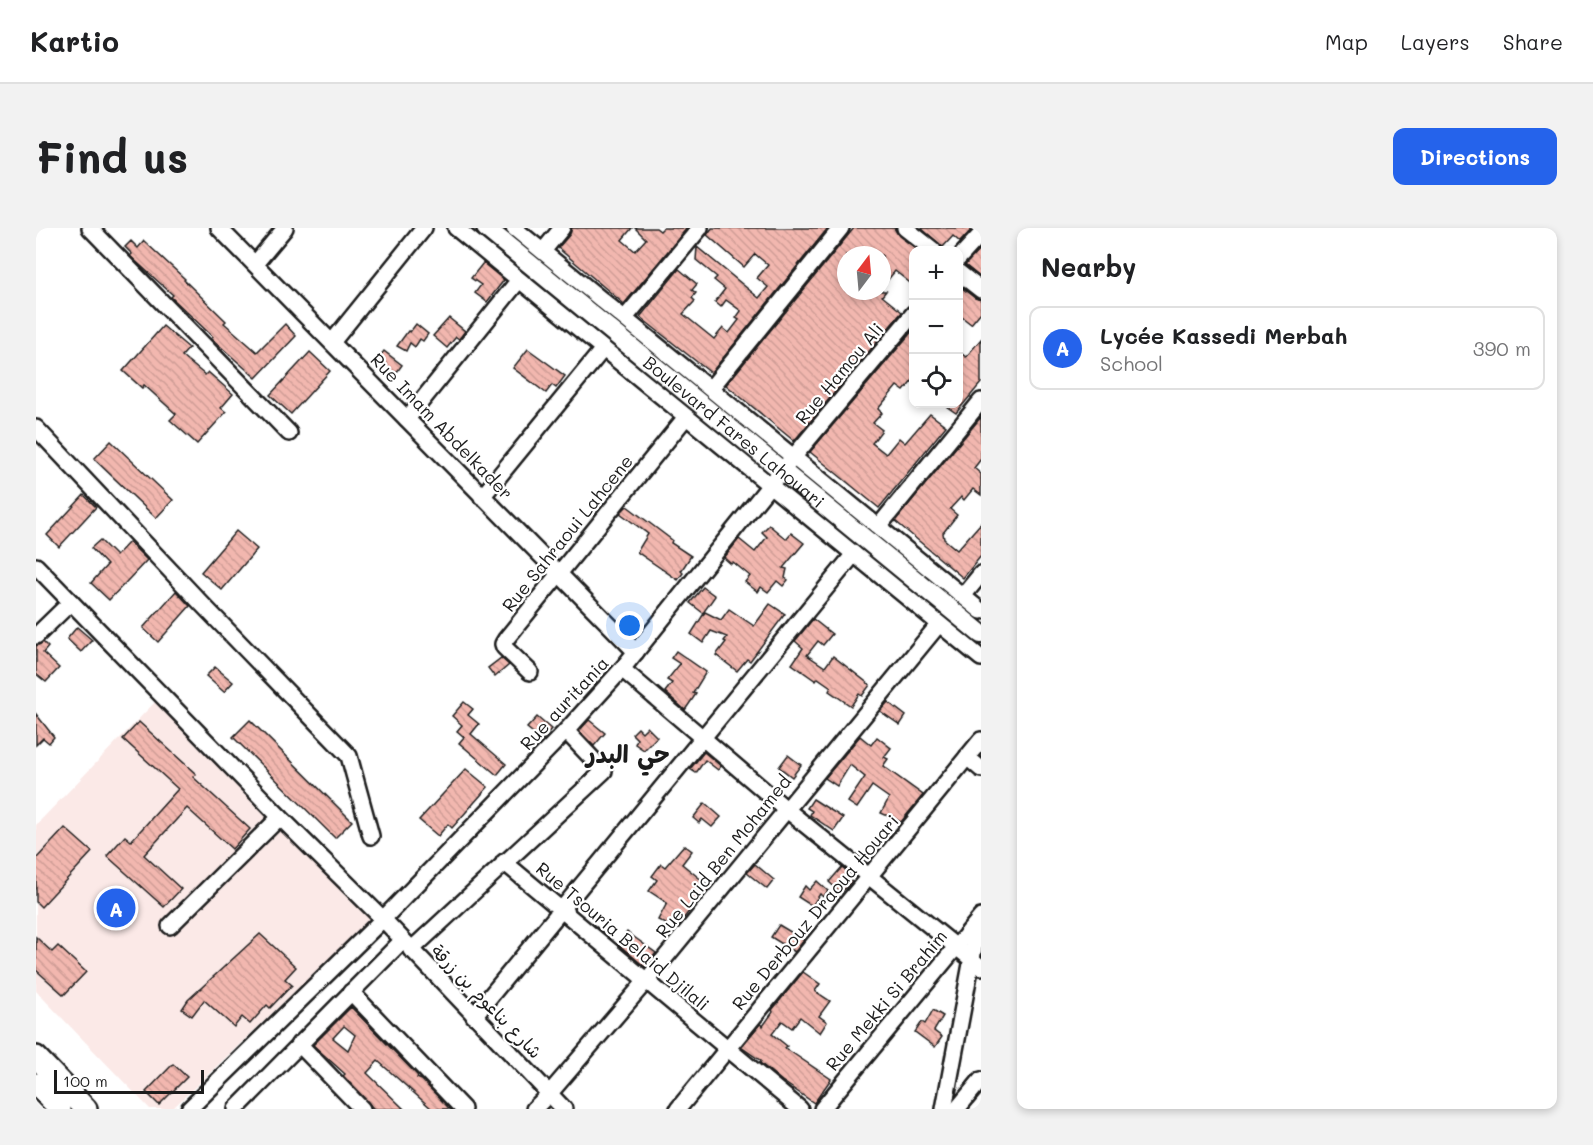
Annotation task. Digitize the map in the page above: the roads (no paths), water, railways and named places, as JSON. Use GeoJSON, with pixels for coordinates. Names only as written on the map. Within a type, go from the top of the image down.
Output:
{"type":"FeatureCollection","features":[{"type":"Feature","properties":{"kind":"highway"},"geometry":{"type":"LineString","coordinates":[[36,1057],[86,1109]]}},
{"type":"Feature","properties":{"kind":"highway"},"geometry":{"type":"LineString","coordinates":[[36,1084],[60,1109]]}},
{"type":"Feature","properties":{"kind":"main road","name":"Boulevard Fares Lahouari"},"geometry":{"type":"LineString","coordinates":[[486,228],[776,478],[981,634]]}},
{"type":"Feature","properties":{"kind":"street"},"geometry":{"type":"LineString","coordinates":[[90,228],[289,433]]}},
{"type":"Feature","properties":{"kind":"street","name":"Rue Imam Abdelkader"},"geometry":{"type":"LineString","coordinates":[[219,228],[333,341],[559,576],[636,652]]}},
{"type":"Feature","properties":{"kind":"street"},"geometry":{"type":"LineString","coordinates":[[255,264],[285,228]]}},
{"type":"Feature","properties":{"kind":"street"},"geometry":{"type":"LineString","coordinates":[[333,341],[424,228]]}},
{"type":"Feature","properties":{"kind":"street"},"geometry":{"type":"LineString","coordinates":[[456,228],[686,417],[776,478],[854,554],[981,658]]}},
{"type":"Feature","properties":{"kind":"street"},"geometry":{"type":"LineString","coordinates":[[514,228],[981,611]]}},
{"type":"Feature","properties":{"kind":"street"},"geometry":{"type":"LineString","coordinates":[[543,251],[562,228]]}},
{"type":"Feature","properties":{"kind":"street"},"geometry":{"type":"LineString","coordinates":[[625,318],[700,228]]}},
{"type":"Feature","properties":{"kind":"street"},"geometry":{"type":"LineString","coordinates":[[711,388],[841,228]]}},
{"type":"Feature","properties":{"kind":"street"},"geometry":{"type":"LineString","coordinates":[[905,228],[928,246]]}},
{"type":"Feature","properties":{"kind":"street"},"geometry":{"type":"LineString","coordinates":[[963,254],[981,234]]}},
{"type":"Feature","properties":{"kind":"street"},"geometry":{"type":"LineString","coordinates":[[963,276],[981,290]]}},
{"type":"Feature","properties":{"kind":"street"},"geometry":{"type":"LineString","coordinates":[[407,419],[519,280]]}},
{"type":"Feature","properties":{"kind":"street","name":"Rue Hamou Ali"},"geometry":{"type":"LineString","coordinates":[[776,478],[909,319]]}},
{"type":"Feature","properties":{"kind":"street"},"geometry":{"type":"LineString","coordinates":[[482,496],[603,349]]}},
{"type":"Feature","properties":{"kind":"street"},"geometry":{"type":"LineString","coordinates":[[879,526],[981,401]]}},
{"type":"Feature","properties":{"kind":"street","name":"Rue Sahraoui Lahcene"},"geometry":{"type":"LineString","coordinates":[[530,672],[503,644],[686,417]]}},
{"type":"Feature","properties":{"kind":"street"},"geometry":{"type":"LineString","coordinates":[[36,428],[349,756],[371,836]]}},
{"type":"Feature","properties":{"kind":"street","name":"Rue auritania"},"geometry":{"type":"LineString","coordinates":[[189,1109],[383,919],[566,731],[622,669],[776,478]]}},
{"type":"Feature","properties":{"kind":"street"},"geometry":{"type":"LineString","coordinates":[[474,1016],[562,912],[854,554]]}},
{"type":"Feature","properties":{"kind":"street","name":"شارع بناعوم بن زرقة"},"geometry":{"type":"LineString","coordinates":[[36,566],[280,817],[383,919],[564,1109]]}},
{"type":"Feature","properties":{"kind":"street"},"geometry":{"type":"LineString","coordinates":[[963,596],[981,574]]}},
{"type":"Feature","properties":{"kind":"street"},"geometry":{"type":"LineString","coordinates":[[36,636],[71,602]]}},
{"type":"Feature","properties":{"kind":"street","name":"Rue Laid Ben Mohamed"},"geometry":{"type":"LineString","coordinates":[[534,1109],[549,1095],[646,981],[939,624]]}},
{"type":"Feature","properties":{"kind":"street"},"geometry":{"type":"LineString","coordinates":[[622,669],[787,810],[976,963]]}},
{"type":"Feature","properties":{"kind":"street"},"geometry":{"type":"LineString","coordinates":[[247,1105],[299,1044],[351,992],[504,862],[604,771],[566,731]]}},
{"type":"Feature","properties":{"kind":"street","name":"Rue Derbouz Draoua Houari"},"geometry":{"type":"LineString","coordinates":[[678,1109],[981,740]]}},
{"type":"Feature","properties":{"kind":"street"},"geometry":{"type":"LineString","coordinates":[[967,758],[981,769]]}},
{"type":"Feature","properties":{"kind":"street"},"geometry":{"type":"LineString","coordinates":[[170,926],[280,817]]}},
{"type":"Feature","properties":{"kind":"street","name":"Rue Tsouria Belaid Djilali"},"geometry":{"type":"LineString","coordinates":[[504,862],[800,1109]]}},
{"type":"Feature","properties":{"kind":"street"},"geometry":{"type":"LineString","coordinates":[[944,1109],[976,963],[980,917]]}},
{"type":"Feature","properties":{"kind":"street","name":"Rue Mekki Si Brahim"},"geometry":{"type":"LineString","coordinates":[[822,1109],[980,917]]}},
{"type":"Feature","properties":{"kind":"street"},"geometry":{"type":"LineString","coordinates":[[351,992],[463,1109]]}},
{"type":"Feature","properties":{"kind":"street"},"geometry":{"type":"LineString","coordinates":[[299,1044],[362,1109]]}},
{"type":"Feature","properties":{"kind":"street"},"geometry":{"type":"LineString","coordinates":[[957,1109],[981,1080]]}},
{"type":"Feature","properties":{"kind":"place","name":"Lycée Kassedi Merbah"},"geometry":{"type":"Point","coordinates":[116,908]}},
{"type":"Feature","properties":{"kind":"district","name":"حي البدر"},"geometry":{"type":"Point","coordinates":[628,753]}}]}
